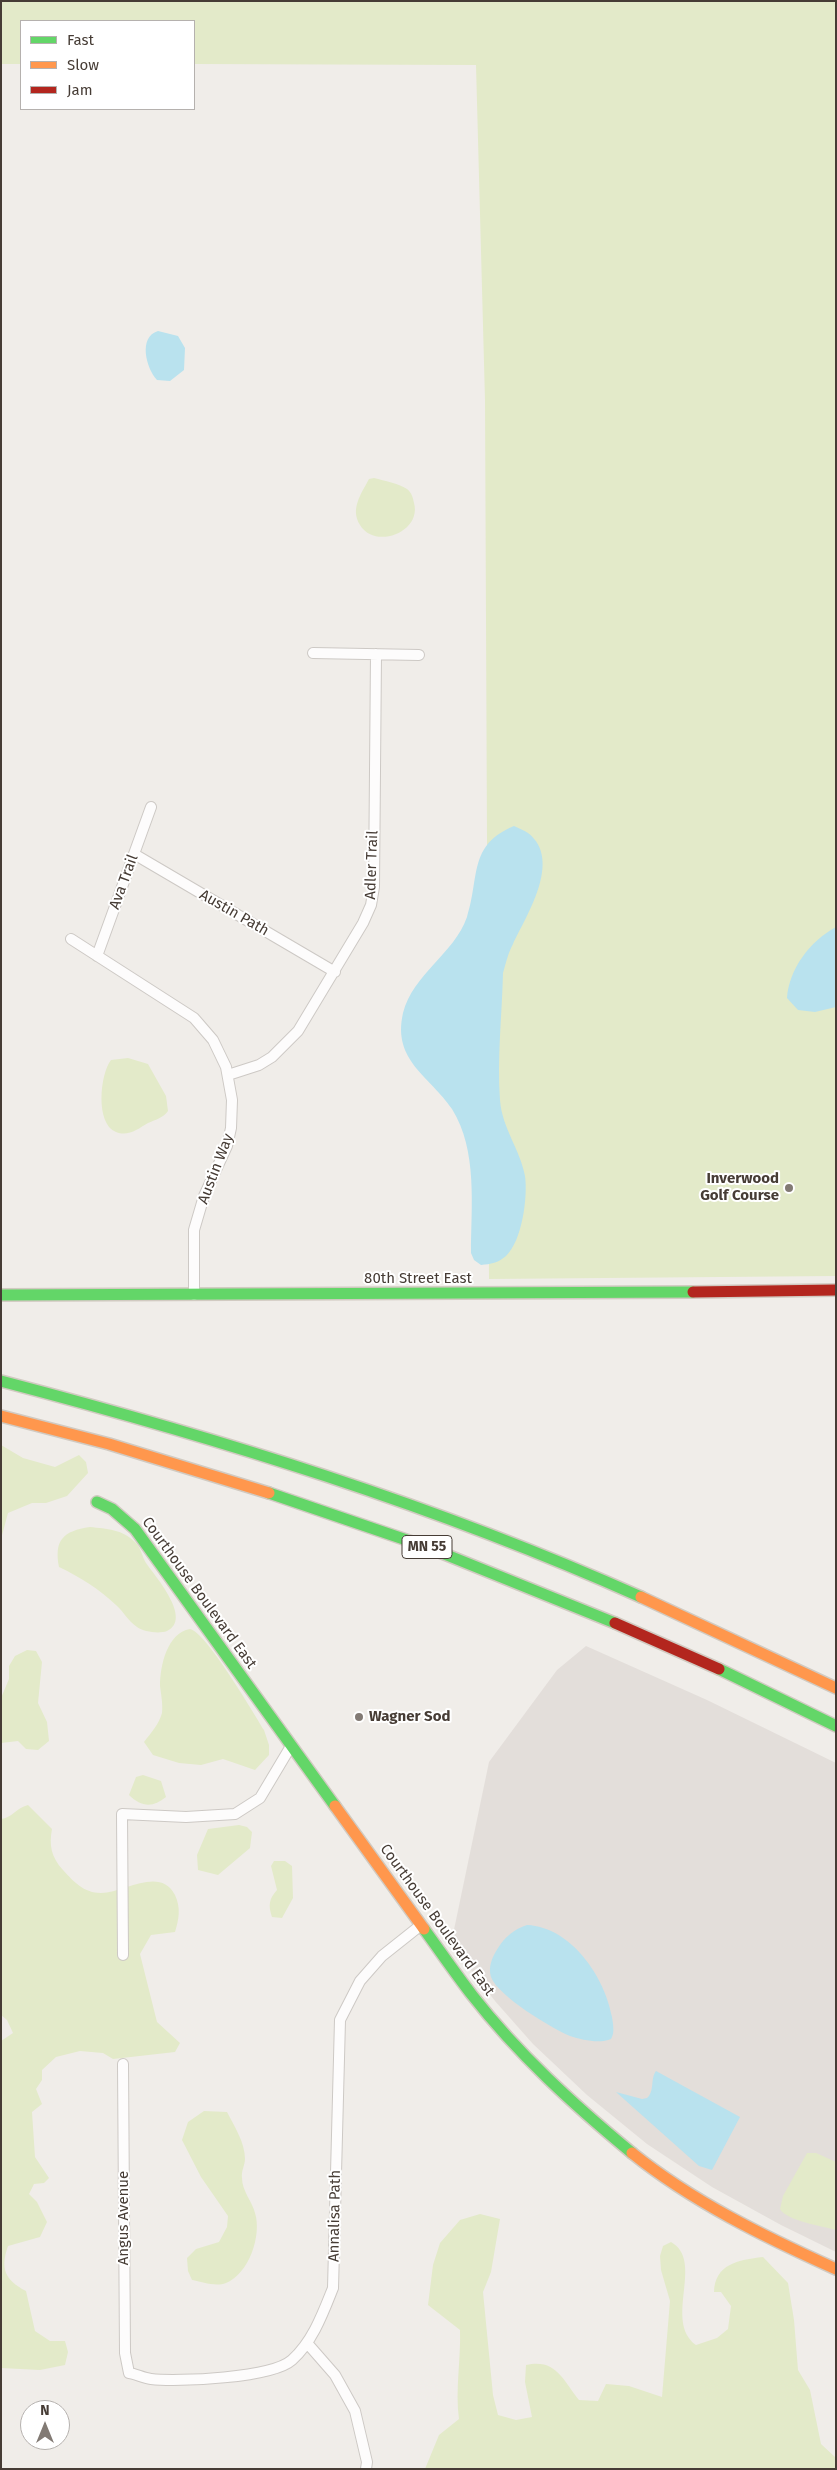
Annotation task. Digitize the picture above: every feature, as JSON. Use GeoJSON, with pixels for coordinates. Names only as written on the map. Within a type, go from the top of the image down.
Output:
{"type":"FeatureCollection","features":[{"type":"Feature","properties":{"kind":"main road","name":"80th Street East"},"geometry":{"type":"LineString","coordinates":[[1,1295],[836,1290]]}},
{"type":"Feature","properties":{"kind":"main road","name":"MN 55"},"geometry":{"type":"LineString","coordinates":[[1,1381],[132,1415],[224,1442],[326,1474],[445,1517],[657,1603],[836,1688]]}},
{"type":"Feature","properties":{"kind":"main road","name":"MN 55"},"geometry":{"type":"LineString","coordinates":[[1,1416],[232,1479],[425,1546],[636,1631],[836,1726]]}},
{"type":"Feature","properties":{"kind":"main road","name":"Courthouse Boulevard East"},"geometry":{"type":"LineString","coordinates":[[97,1502],[112,1509],[135,1529],[472,1995],[552,2085],[622,2146],[696,2199],[781,2244],[836,2268]]}},
{"type":"Feature","properties":{"kind":"street"},"geometry":{"type":"LineString","coordinates":[[313,652],[419,654]]}},
{"type":"Feature","properties":{"kind":"street","name":"Adler Trail"},"geometry":{"type":"LineString","coordinates":[[228,1076],[259,1065],[288,1044],[335,972],[369,912],[373,896],[376,654]]}},
{"type":"Feature","properties":{"kind":"street","name":"Ava Trail"},"geometry":{"type":"LineString","coordinates":[[97,956],[151,807]]}},
{"type":"Feature","properties":{"kind":"street","name":"Austin Path"},"geometry":{"type":"LineString","coordinates":[[134,854],[335,972]]}},
{"type":"Feature","properties":{"kind":"street","name":"Austin Way"},"geometry":{"type":"LineString","coordinates":[[71,939],[194,1018],[213,1040],[228,1076],[232,1100],[231,1128],[227,1146],[204,1196],[194,1230],[194,1295]]}},
{"type":"Feature","properties":{"kind":"street"},"geometry":{"type":"LineString","coordinates":[[123,1955],[122,1814],[186,1817],[236,1814],[260,1798],[291,1746]]}},
{"type":"Feature","properties":{"kind":"street","name":"Annalisa Path"},"geometry":{"type":"LineString","coordinates":[[129,2373],[151,2379],[239,2377],[271,2370],[291,2361],[307,2343],[321,2318],[333,2288],[340,2020],[360,1981],[382,1956],[421,1925]]}},
{"type":"Feature","properties":{"kind":"street","name":"Angus Avenue"},"geometry":{"type":"LineString","coordinates":[[123,2064],[125,2353],[129,2373]]}},
{"type":"Feature","properties":{"kind":"street"},"geometry":{"type":"LineString","coordinates":[[307,2343],[335,2375],[355,2411],[367,2462],[366,2469]]}},
{"type":"Feature","properties":{"kind":"shaded area"},"geometry":{"type":"Polygon","coordinates":[[[586,1646],[707,1700],[836,1763],[836,2252],[781,2225],[712,2187],[647,2144],[587,2095],[533,2044],[495,2001],[451,1944],[489,1762],[557,1670],[586,1646]]]}},
{"type":"Feature","properties":{"kind":"green space"},"geometry":{"type":"Polygon","coordinates":[[[1,1],[836,1],[836,1276],[489,1279],[485,400],[476,65],[195,64],[195,20],[20,20],[20,64],[1,64],[1,1]]]}},
{"type":"Feature","properties":{"kind":"green space"},"geometry":{"type":"Polygon","coordinates":[[[374,478],[403,487],[409,491],[414,503],[415,513],[411,522],[396,534],[386,537],[376,536],[367,532],[357,519],[356,507],[360,496],[369,479],[374,478]]]}},
{"type":"Feature","properties":{"kind":"green space"},"geometry":{"type":"Polygon","coordinates":[[[128,1058],[148,1064],[166,1096],[168,1111],[137,1130],[125,1134],[116,1132],[109,1127],[102,1109],[101,1098],[104,1076],[111,1060],[128,1058]]]}},
{"type":"Feature","properties":{"kind":"green space"},"geometry":{"type":"Polygon","coordinates":[[[1,1445],[23,1458],[55,1467],[79,1455],[86,1462],[88,1473],[67,1496],[46,1503],[32,1503],[8,1513],[1,1539],[1,1445]]]}},
{"type":"Feature","properties":{"kind":"green space"},"geometry":{"type":"Polygon","coordinates":[[[90,1527],[120,1532],[137,1544],[146,1563],[170,1597],[174,1608],[176,1617],[174,1625],[167,1631],[152,1632],[137,1627],[103,1594],[82,1579],[59,1567],[58,1550],[62,1538],[73,1531],[90,1527]]]}},
{"type":"Feature","properties":{"kind":"green space"},"geometry":{"type":"Polygon","coordinates":[[[190,1629],[197,1633],[218,1658],[264,1730],[269,1745],[269,1755],[255,1770],[223,1759],[201,1765],[179,1763],[153,1755],[144,1742],[157,1725],[162,1713],[160,1678],[166,1652],[176,1637],[190,1629]]]}},
{"type":"Feature","properties":{"kind":"green space"},"geometry":{"type":"Polygon","coordinates":[[[27,1650],[36,1651],[42,1662],[38,1703],[47,1722],[49,1741],[38,1750],[26,1749],[18,1741],[1,1743],[1,1698],[9,1679],[9,1666],[15,1656],[27,1650]]]}},
{"type":"Feature","properties":{"kind":"green space"},"geometry":{"type":"Polygon","coordinates":[[[143,1775],[161,1781],[166,1797],[161,1801],[147,1805],[138,1802],[129,1795],[136,1777],[143,1775]]]}},
{"type":"Feature","properties":{"kind":"green space"},"geometry":{"type":"Polygon","coordinates":[[[28,1805],[52,1829],[51,1846],[53,1856],[75,1883],[89,1891],[101,1893],[141,1883],[160,1882],[175,1895],[179,1909],[175,1932],[151,1935],[140,1954],[157,2022],[180,2043],[175,2052],[113,2059],[103,2053],[80,2051],[56,2057],[42,2070],[42,2080],[36,2089],[42,2104],[32,2112],[35,2157],[49,2178],[44,2183],[34,2184],[29,2194],[37,2202],[47,2222],[40,2237],[8,2246],[4,2261],[9,2278],[13,2283],[26,2291],[35,2331],[50,2341],[65,2341],[68,2352],[65,2365],[40,2370],[1,2368],[1,2041],[13,2033],[7,2020],[1,2015],[1,1819],[28,1805]]]}},
{"type":"Feature","properties":{"kind":"green space"},"geometry":{"type":"Polygon","coordinates":[[[239,1825],[247,1827],[252,1832],[250,1848],[218,1875],[198,1870],[197,1855],[208,1829],[239,1825]]]}},
{"type":"Feature","properties":{"kind":"green space"},"geometry":{"type":"Polygon","coordinates":[[[274,1861],[285,1861],[292,1866],[293,1898],[282,1918],[272,1917],[270,1909],[272,1896],[277,1890],[271,1866],[274,1861]]]}},
{"type":"Feature","properties":{"kind":"green space"},"geometry":{"type":"Polygon","coordinates":[[[204,2111],[227,2112],[239,2134],[245,2153],[242,2183],[254,2209],[257,2222],[255,2242],[247,2263],[234,2278],[226,2283],[218,2284],[192,2280],[188,2271],[187,2258],[196,2249],[219,2242],[227,2227],[228,2216],[201,2177],[182,2140],[188,2122],[204,2111]]]}},
{"type":"Feature","properties":{"kind":"green space"},"geometry":{"type":"Polygon","coordinates":[[[807,2153],[816,2153],[836,2162],[836,2230],[797,2220],[780,2209],[783,2196],[807,2153]]]}},
{"type":"Feature","properties":{"kind":"green space"},"geometry":{"type":"Polygon","coordinates":[[[480,2214],[500,2219],[491,2272],[483,2292],[493,2395],[498,2415],[516,2420],[532,2417],[525,2382],[526,2365],[545,2365],[552,2368],[558,2372],[579,2400],[598,2401],[606,2384],[629,2386],[662,2397],[670,2301],[661,2270],[660,2256],[663,2246],[671,2242],[680,2251],[685,2263],[683,2321],[687,2334],[696,2345],[717,2338],[728,2329],[731,2306],[721,2292],[714,2292],[715,2283],[723,2269],[737,2262],[763,2257],[788,2283],[794,2320],[798,2370],[810,2390],[821,2444],[835,2457],[836,2454],[836,2469],[425,2469],[439,2435],[459,2419],[460,2330],[428,2305],[433,2265],[440,2243],[460,2220],[480,2214]]]}},
{"type":"Feature","properties":{"kind":"water"},"geometry":{"type":"Polygon","coordinates":[[[158,331],[178,336],[185,348],[184,370],[170,381],[157,380],[147,361],[146,346],[148,340],[152,334],[158,331]]]}},
{"type":"Feature","properties":{"kind":"water"},"geometry":{"type":"Polygon","coordinates":[[[514,826],[528,833],[538,844],[542,858],[542,873],[533,904],[510,951],[503,973],[499,1052],[501,1110],[523,1166],[526,1195],[520,1230],[512,1249],[500,1260],[491,1264],[481,1265],[474,1260],[471,1253],[471,1179],[466,1143],[460,1125],[443,1097],[415,1067],[408,1056],[403,1044],[401,1030],[403,1013],[415,987],[453,942],[467,917],[475,876],[482,853],[499,834],[514,826]]]}},
{"type":"Feature","properties":{"kind":"water"},"geometry":{"type":"Polygon","coordinates":[[[836,927],[836,1007],[815,1012],[798,1010],[787,998],[797,966],[818,940],[836,927]]]}},
{"type":"Feature","properties":{"kind":"water"},"geometry":{"type":"Polygon","coordinates":[[[527,1925],[543,1928],[558,1935],[571,1944],[594,1971],[602,1986],[612,2017],[613,2034],[611,2039],[596,2041],[570,2036],[526,2011],[496,1985],[490,1973],[490,1966],[494,1955],[507,1937],[514,1931],[527,1925]]]}},
{"type":"Feature","properties":{"kind":"water"},"geometry":{"type":"Polygon","coordinates":[[[656,2071],[740,2117],[712,2170],[699,2166],[616,2092],[642,2099],[647,2098],[651,2092],[656,2071]]]}},
{"type":"Feature","properties":{"kind":"traffic: fast"},"geometry":{"type":"LineString","coordinates":[[1,1295],[693,1292]]}},
{"type":"Feature","properties":{"kind":"traffic: fast"},"geometry":{"type":"LineString","coordinates":[[1,1381],[164,1426],[326,1476],[485,1532],[641,1597]]}},
{"type":"Feature","properties":{"kind":"traffic: fast"},"geometry":{"type":"LineString","coordinates":[[269,1493],[427,1547],[615,1623]]}},
{"type":"Feature","properties":{"kind":"traffic: fast"},"geometry":{"type":"LineString","coordinates":[[97,1502],[112,1509],[135,1529],[335,1806]]}},
{"type":"Feature","properties":{"kind":"traffic: fast"},"geometry":{"type":"LineString","coordinates":[[719,1669],[836,1726]]}},
{"type":"Feature","properties":{"kind":"traffic: fast"},"geometry":{"type":"LineString","coordinates":[[424,1929],[472,1995],[508,2038],[547,2078],[632,2153]]}},
{"type":"Feature","properties":{"kind":"traffic: slow"},"geometry":{"type":"LineString","coordinates":[[1,1416],[109,1444],[269,1493]]}},
{"type":"Feature","properties":{"kind":"traffic: slow"},"geometry":{"type":"LineString","coordinates":[[641,1597],[836,1688]]}},
{"type":"Feature","properties":{"kind":"traffic: slow"},"geometry":{"type":"LineString","coordinates":[[335,1806],[424,1929]]}},
{"type":"Feature","properties":{"kind":"traffic: slow"},"geometry":{"type":"LineString","coordinates":[[632,2153],[655,2171],[705,2203],[783,2244],[836,2269]]}},
{"type":"Feature","properties":{"kind":"traffic: jam"},"geometry":{"type":"LineString","coordinates":[[693,1292],[836,1290]]}},
{"type":"Feature","properties":{"kind":"traffic: jam"},"geometry":{"type":"LineString","coordinates":[[615,1623],[719,1669]]}},
{"type":"Feature","properties":{"kind":"place","name":"Inverwood Golf Course"},"geometry":{"type":"Point","coordinates":[789,1188]}},
{"type":"Feature","properties":{"kind":"place","name":"Wagner Sod"},"geometry":{"type":"Point","coordinates":[359,1717]}}]}
